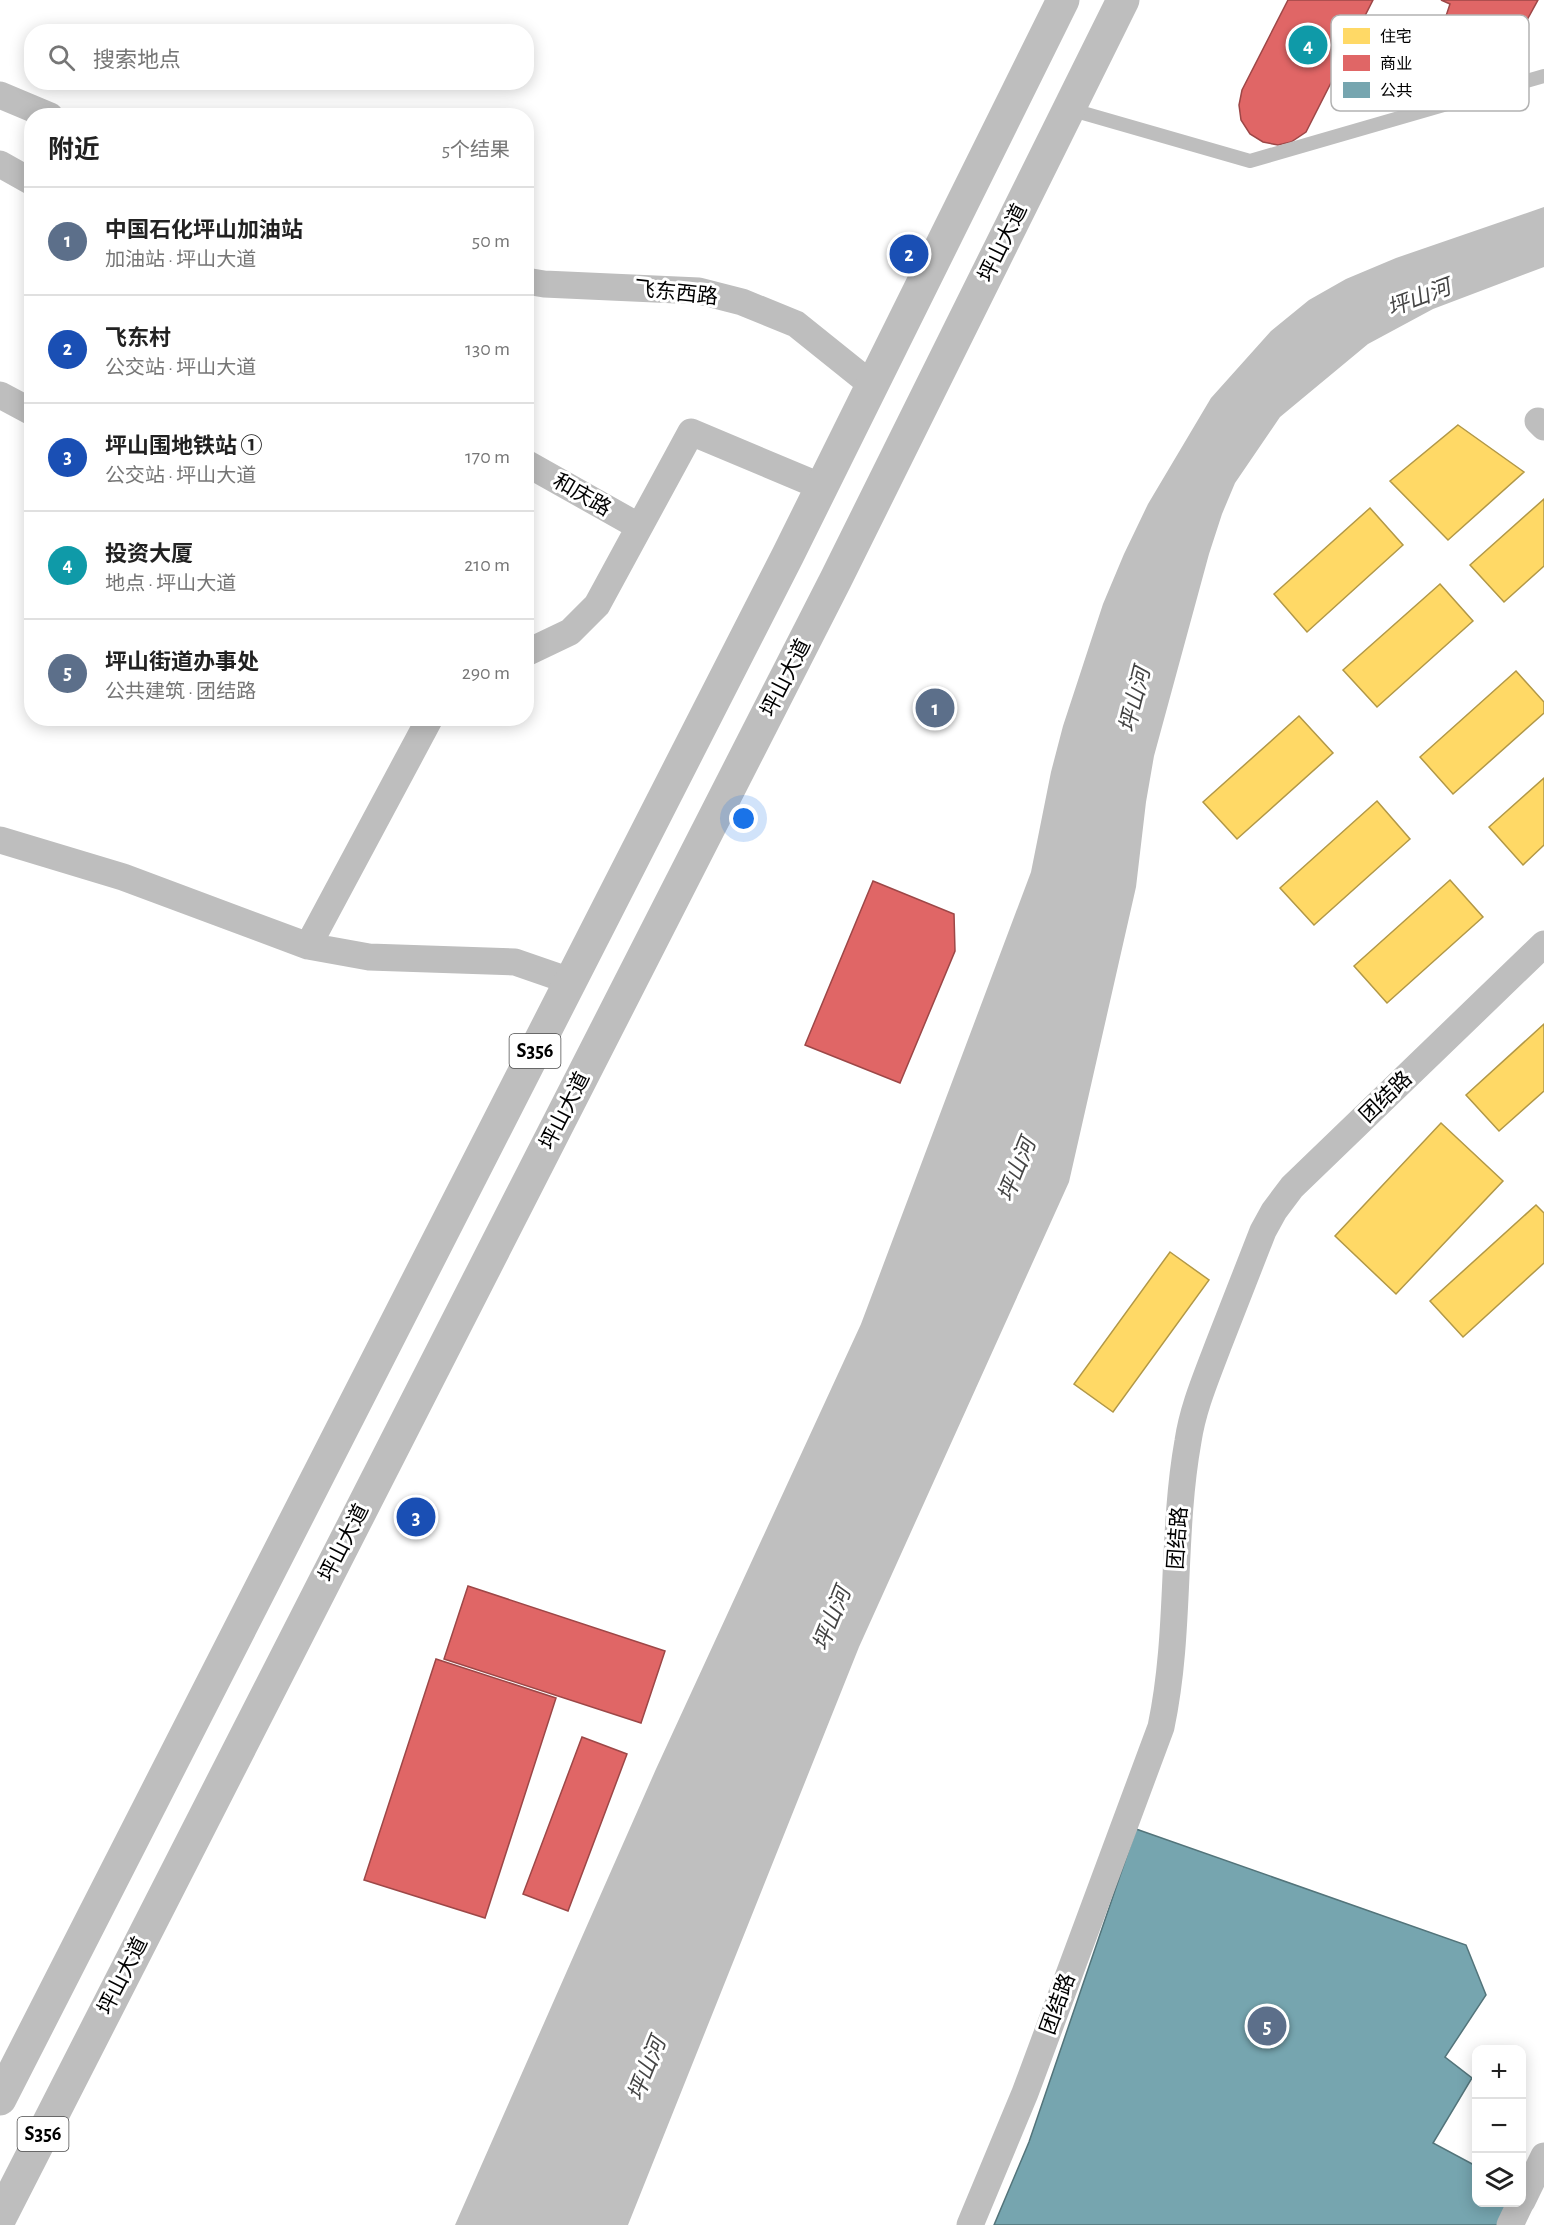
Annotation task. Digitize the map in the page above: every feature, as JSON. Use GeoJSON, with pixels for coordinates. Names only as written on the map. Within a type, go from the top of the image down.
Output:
{"type":"FeatureCollection","features":[{"type":"Feature","properties":{"kind":"highway","name":"S356"},"geometry":{"type":"LineString","coordinates":[[0,2099],[822,487],[1063,0]]}},
{"type":"Feature","properties":{"kind":"highway","name":"坪山大道"},"geometry":{"type":"LineString","coordinates":[[0,2218],[842,568],[1123,0]]}},
{"type":"Feature","properties":{"kind":"street"},"geometry":{"type":"LineString","coordinates":[[0,95],[31,108]]}},
{"type":"Feature","properties":{"kind":"street"},"geometry":{"type":"LineString","coordinates":[[0,164],[24,178]]}},
{"type":"Feature","properties":{"kind":"street","name":"飞东西路"},"geometry":{"type":"LineString","coordinates":[[534,282],[699,291],[742,302],[796,324],[872,385]]}},
{"type":"Feature","properties":{"kind":"street"},"geometry":{"type":"LineString","coordinates":[[0,395],[24,408]]}},
{"type":"Feature","properties":{"kind":"street"},"geometry":{"type":"LineString","coordinates":[[534,649],[570,632],[597,605],[691,432],[822,487]]}},
{"type":"Feature","properties":{"kind":"street","name":"和庆路"},"geometry":{"type":"LineString","coordinates":[[534,467],[639,526]]}},
{"type":"Feature","properties":{"kind":"street"},"geometry":{"type":"LineString","coordinates":[[308,946],[426,726]]}},
{"type":"Feature","properties":{"kind":"street"},"geometry":{"type":"LineString","coordinates":[[0,840],[123,877],[308,946],[369,957],[515,962],[570,981]]}},
{"type":"Feature","properties":{"kind":"street","name":"团结路"},"geometry":{"type":"LineString","coordinates":[[970,2225],[1025,2093],[1161,1727],[1170,1688],[1177,1532],[1188,1440],[1196,1405],[1263,1231],[1274,1211],[1292,1187],[1544,944]]}},
{"type":"Feature","properties":{"kind":"street"},"geometry":{"type":"LineString","coordinates":[[1526,2192],[1544,2156]]}},
{"type":"Feature","properties":{"kind":"street"},"geometry":{"type":"LineString","coordinates":[[1510,2225],[1519,2207]]}},
{"type":"Feature","properties":{"kind":"lane"},"geometry":{"type":"LineString","coordinates":[[1529,80],[1544,76]]}},
{"type":"Feature","properties":{"kind":"lane"},"geometry":{"type":"LineString","coordinates":[[1069,109],[1250,161],[1423,111]]}},
{"type":"Feature","properties":{"kind":"water","name":"坪山河"},"geometry":{"type":"Polygon","coordinates":[[[1544,207],[1544,267],[1433,309],[1368,344],[1280,417],[1235,483],[1209,554],[1154,756],[1136,887],[1069,1182],[859,1647],[628,2225],[455,2225],[656,1769],[861,1324],[1031,872],[1051,772],[1063,726],[1103,604],[1148,504],[1211,398],[1271,331],[1309,300],[1346,279],[1396,258],[1544,207]]]}},
{"type":"Feature","properties":{"kind":"building: 住宅"},"geometry":{"type":"Polygon","coordinates":[[[1458,425],[1524,472],[1448,540],[1390,481],[1458,425]]]}},
{"type":"Feature","properties":{"kind":"building: 住宅"},"geometry":{"type":"Polygon","coordinates":[[[1544,499],[1544,566],[1504,602],[1470,565],[1544,499]]]}},
{"type":"Feature","properties":{"kind":"building: 住宅"},"geometry":{"type":"Polygon","coordinates":[[[1370,508],[1403,545],[1307,632],[1274,594],[1370,508]]]}},
{"type":"Feature","properties":{"kind":"building: 住宅"},"geometry":{"type":"Polygon","coordinates":[[[1440,584],[1473,621],[1377,707],[1343,670],[1440,584]]]}},
{"type":"Feature","properties":{"kind":"building: 住宅"},"geometry":{"type":"Polygon","coordinates":[[[1516,671],[1544,702],[1544,713],[1453,794],[1420,757],[1516,671]]]}},
{"type":"Feature","properties":{"kind":"building: 住宅"},"geometry":{"type":"Polygon","coordinates":[[[1299,716],[1333,753],[1237,839],[1203,802],[1299,716]]]}},
{"type":"Feature","properties":{"kind":"building: 住宅"},"geometry":{"type":"Polygon","coordinates":[[[1544,778],[1544,845],[1523,865],[1489,827],[1544,778]]]}},
{"type":"Feature","properties":{"kind":"building: 住宅"},"geometry":{"type":"Polygon","coordinates":[[[1377,801],[1410,839],[1314,925],[1280,888],[1377,801]]]}},
{"type":"Feature","properties":{"kind":"building: 住宅"},"geometry":{"type":"Polygon","coordinates":[[[1450,880],[1483,917],[1387,1003],[1354,966],[1450,880]]]}},
{"type":"Feature","properties":{"kind":"building: 住宅"},"geometry":{"type":"Polygon","coordinates":[[[1544,1024],[1544,1091],[1499,1131],[1466,1095],[1544,1024]]]}},
{"type":"Feature","properties":{"kind":"building: 住宅"},"geometry":{"type":"Polygon","coordinates":[[[1441,1123],[1503,1181],[1396,1294],[1335,1236],[1441,1123]]]}},
{"type":"Feature","properties":{"kind":"building: 住宅"},"geometry":{"type":"Polygon","coordinates":[[[1536,1205],[1544,1213],[1544,1263],[1463,1337],[1430,1301],[1536,1205]]]}},
{"type":"Feature","properties":{"kind":"building: 住宅"},"geometry":{"type":"Polygon","coordinates":[[[1170,1252],[1209,1280],[1113,1412],[1074,1384],[1170,1252]]]}},
{"type":"Feature","properties":{"kind":"building: 商业"},"geometry":{"type":"Polygon","coordinates":[[[1288,0],[1373,0],[1365,15],[1331,15],[1331,83],[1306,132],[1291,142],[1278,145],[1263,142],[1250,134],[1241,120],[1239,105],[1242,90],[1288,0]]]}},
{"type":"Feature","properties":{"kind":"building: 商业"},"geometry":{"type":"Polygon","coordinates":[[[1441,0],[1538,0],[1529,16],[1446,15],[1450,4],[1441,0]]]}},
{"type":"Feature","properties":{"kind":"building: 商业"},"geometry":{"type":"Polygon","coordinates":[[[873,881],[954,914],[955,951],[900,1083],[805,1045],[873,881]]]}},
{"type":"Feature","properties":{"kind":"building: 商业"},"geometry":{"type":"Polygon","coordinates":[[[468,1586],[665,1651],[641,1723],[444,1659],[468,1586]]]}},
{"type":"Feature","properties":{"kind":"building: 商业"},"geometry":{"type":"Polygon","coordinates":[[[436,1659],[556,1698],[485,1918],[364,1880],[436,1659]]]}},
{"type":"Feature","properties":{"kind":"building: 商业"},"geometry":{"type":"Polygon","coordinates":[[[582,1737],[627,1754],[568,1911],[523,1894],[582,1737]]]}},
{"type":"Feature","properties":{"kind":"building: 公共"},"geometry":{"type":"Polygon","coordinates":[[[1136,1829],[1466,1945],[1486,1995],[1445,2057],[1472,2078],[1433,2143],[1472,2164],[1472,2207],[1507,2207],[1499,2225],[994,2225],[1029,2142],[1136,1829]]]}},
{"type":"Feature","properties":{"kind":"place","name":"投资大厦"},"geometry":{"type":"Point","coordinates":[1308,45]}},
{"type":"Feature","properties":{"kind":"place","name":"飞东村"},"geometry":{"type":"Point","coordinates":[909,254]}},
{"type":"Feature","properties":{"kind":"place","name":"中国石化坪山加油站"},"geometry":{"type":"Point","coordinates":[935,708]}},
{"type":"Feature","properties":{"kind":"place","name":"坪山围地铁站 ①"},"geometry":{"type":"Point","coordinates":[416,1517]}},
{"type":"Feature","properties":{"kind":"place","name":"坪山街道办事处"},"geometry":{"type":"Point","coordinates":[1267,2026]}}]}
